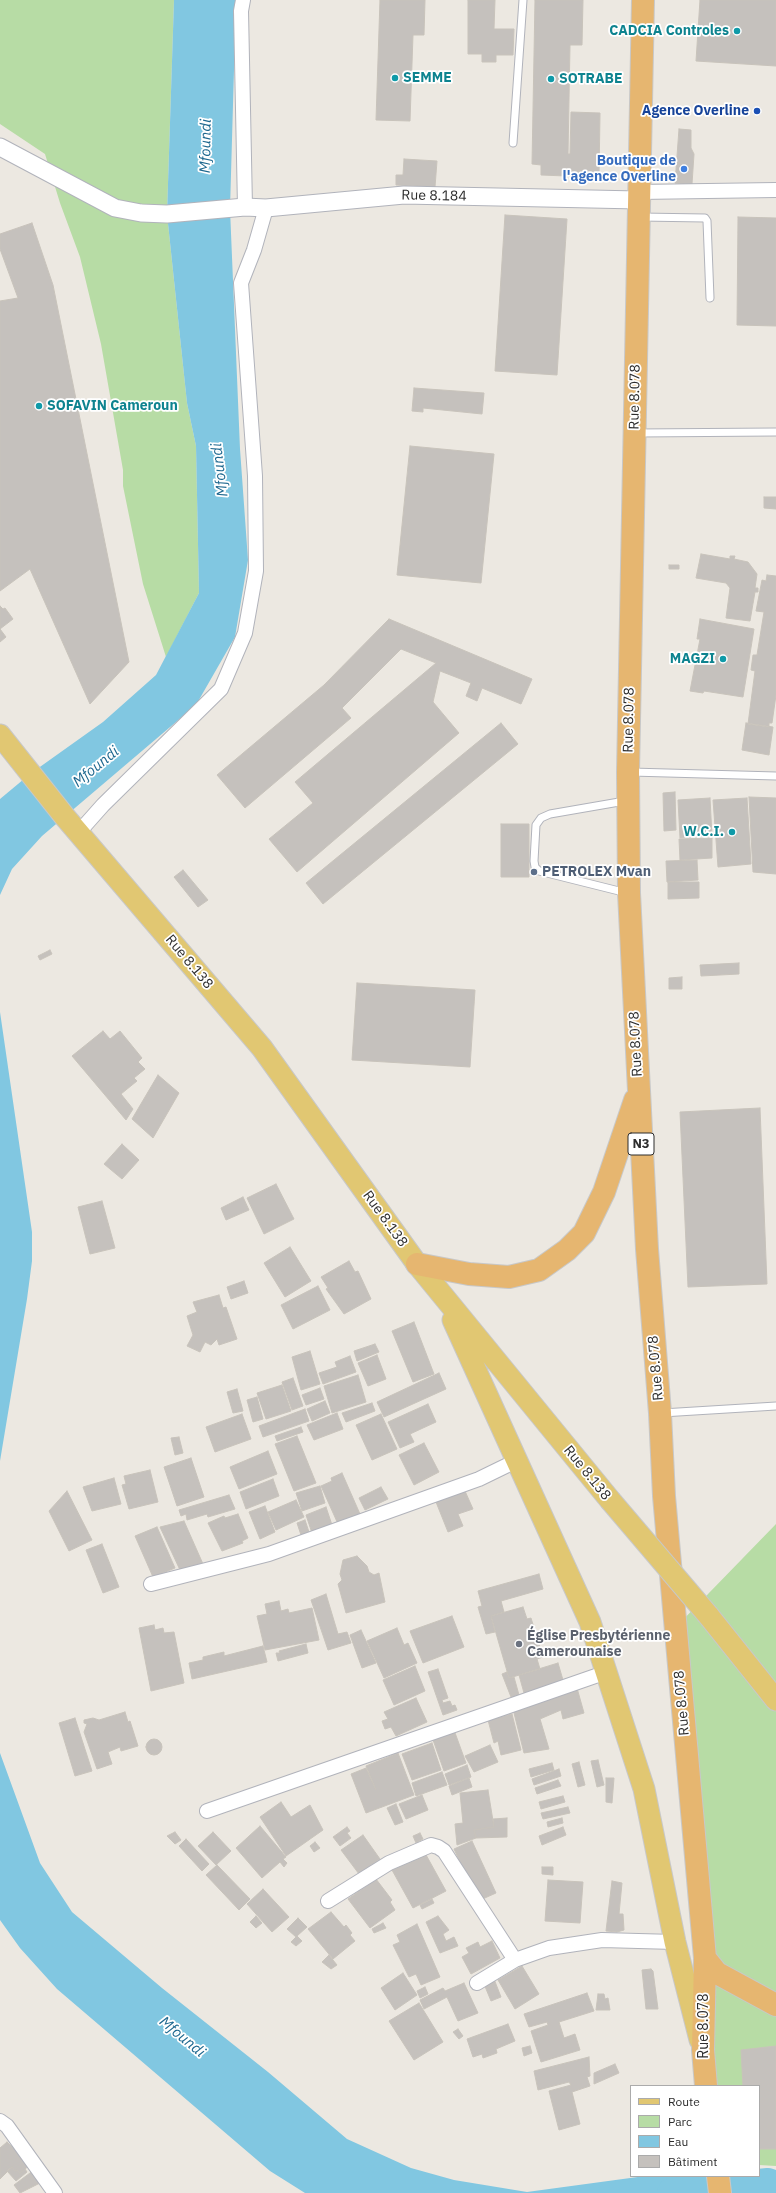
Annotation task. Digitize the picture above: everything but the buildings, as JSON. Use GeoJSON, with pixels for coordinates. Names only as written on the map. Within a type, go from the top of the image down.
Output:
{"type":"FeatureCollection","features":[{"type":"Feature","properties":{"kind":"highway","name":"Rue 8.078"},"geometry":{"type":"LineString","coordinates":[[643,0],[628,772],[630,893],[638,1090],[647,1249],[674,1612],[705,1958],[703,2050],[706,2085]]}},
{"type":"Feature","properties":{"kind":"highway"},"geometry":{"type":"LineString","coordinates":[[418,1264],[469,1274],[509,1277],[539,1270],[568,1250],[584,1234],[604,1192],[638,1090]]}},
{"type":"Feature","properties":{"kind":"highway"},"geometry":{"type":"LineString","coordinates":[[705,1958],[717,1973],[776,2005]]}},
{"type":"Feature","properties":{"kind":"highway"},"geometry":{"type":"LineString","coordinates":[[718,2177],[720,2193]]}},
{"type":"Feature","properties":{"kind":"main road","name":"Rue 8.138"},"geometry":{"type":"LineString","coordinates":[[0,735],[19,761],[75,828],[262,1048],[418,1264],[440,1292],[610,1500],[708,1615],[776,1700]]}},
{"type":"Feature","properties":{"kind":"main road"},"geometry":{"type":"LineString","coordinates":[[440,1292],[518,1460],[590,1622],[644,1789],[675,1942],[703,2050]]}},
{"type":"Feature","properties":{"kind":"street"},"geometry":{"type":"LineString","coordinates":[[238,208],[241,11],[243,0]]}},
{"type":"Feature","properties":{"kind":"street","name":"Rue 8.184"},"geometry":{"type":"LineString","coordinates":[[0,147],[115,208],[141,213],[167,214],[238,208],[266,208],[404,195],[638,203]]}},
{"type":"Feature","properties":{"kind":"street"},"geometry":{"type":"LineString","coordinates":[[638,203],[776,190]]}},
{"type":"Feature","properties":{"kind":"street"},"geometry":{"type":"LineString","coordinates":[[75,828],[102,806],[221,689],[245,633],[256,571],[255,476],[241,283],[254,250],[266,208]]}},
{"type":"Feature","properties":{"kind":"street"},"geometry":{"type":"LineString","coordinates":[[151,1584],[269,1554],[478,1479],[518,1460]]}},
{"type":"Feature","properties":{"kind":"street"},"geometry":{"type":"LineString","coordinates":[[207,1811],[607,1672]]}},
{"type":"Feature","properties":{"kind":"street"},"geometry":{"type":"LineString","coordinates":[[328,1901],[389,1864],[431,1845],[438,1847],[444,1851],[515,1960]]}},
{"type":"Feature","properties":{"kind":"street"},"geometry":{"type":"LineString","coordinates":[[477,1983],[515,1960],[550,1948],[602,1940],[675,1942]]}},
{"type":"Feature","properties":{"kind":"street"},"geometry":{"type":"LineString","coordinates":[[0,2122],[11,2132],[55,2193]]}},
{"type":"Feature","properties":{"kind":"lane"},"geometry":{"type":"LineString","coordinates":[[513,143],[523,0]]}},
{"type":"Feature","properties":{"kind":"lane"},"geometry":{"type":"LineString","coordinates":[[638,203],[705,218],[707,221],[710,298]]}},
{"type":"Feature","properties":{"kind":"lane"},"geometry":{"type":"LineString","coordinates":[[635,434],[776,432]]}},
{"type":"Feature","properties":{"kind":"lane"},"geometry":{"type":"LineString","coordinates":[[628,772],[776,776]]}},
{"type":"Feature","properties":{"kind":"lane"},"geometry":{"type":"LineString","coordinates":[[629,800],[550,814],[542,818],[536,825],[534,861],[535,867],[539,871],[630,893]]}},
{"type":"Feature","properties":{"kind":"lane"},"geometry":{"type":"LineString","coordinates":[[660,1413],[776,1406]]}},
{"type":"Feature","properties":{"kind":"green space"},"geometry":{"type":"Polygon","coordinates":[[[0,0],[174,0],[167,214],[187,403],[196,446],[199,593],[166,657],[143,584],[123,486],[123,470],[101,344],[80,257],[60,203],[45,154],[0,124],[0,0]]]}},
{"type":"Feature","properties":{"kind":"green space"},"geometry":{"type":"Polygon","coordinates":[[[776,1524],[776,2166],[760,2165],[760,2085],[706,2085],[675,1628],[776,1524]]]}},
{"type":"Feature","properties":{"kind":"water"},"geometry":{"type":"Polygon","coordinates":[[[174,0],[236,0],[230,209],[240,449],[248,560],[235,637],[196,705],[42,836],[12,869],[0,895],[0,799],[30,774],[103,722],[156,675],[199,593],[196,446],[187,403],[167,214],[174,0]]]}},
{"type":"Feature","properties":{"kind":"water"},"geometry":{"type":"Polygon","coordinates":[[[0,1012],[32,1232],[32,1261],[0,1461],[0,1012]]]}},
{"type":"Feature","properties":{"kind":"water"},"geometry":{"type":"Polygon","coordinates":[[[0,1753],[40,1863],[72,1912],[162,1988],[268,2072],[347,2139],[411,2168],[454,2180],[527,2192],[638,2177],[718,2177],[720,2193],[305,2193],[270,2171],[57,1989],[20,1948],[0,1920],[0,1753]]]}},
{"type":"Feature","properties":{"kind":"waterway","name":"Mfoundi"},"geometry":{"type":"LineString","coordinates":[[672,2193],[768,2183],[776,2186]]}},
{"type":"Feature","properties":{"kind":"place","name":"CADCIA Controles"},"geometry":{"type":"Point","coordinates":[737,31]}},
{"type":"Feature","properties":{"kind":"place","name":"SEMME"},"geometry":{"type":"Point","coordinates":[395,78]}},
{"type":"Feature","properties":{"kind":"place","name":"SOTRABE"},"geometry":{"type":"Point","coordinates":[551,79]}},
{"type":"Feature","properties":{"kind":"place","name":"Agence Overline"},"geometry":{"type":"Point","coordinates":[757,111]}},
{"type":"Feature","properties":{"kind":"place","name":"Boutique de l'agence Overline"},"geometry":{"type":"Point","coordinates":[684,169]}},
{"type":"Feature","properties":{"kind":"place","name":"SOFAVIN Cameroun"},"geometry":{"type":"Point","coordinates":[39,406]}},
{"type":"Feature","properties":{"kind":"place","name":"MAGZI"},"geometry":{"type":"Point","coordinates":[723,659]}},
{"type":"Feature","properties":{"kind":"place","name":"W.C.I."},"geometry":{"type":"Point","coordinates":[732,832]}},
{"type":"Feature","properties":{"kind":"place","name":"PETROLEX Mvan"},"geometry":{"type":"Point","coordinates":[534,872]}},
{"type":"Feature","properties":{"kind":"place","name":"Église Presbytérienne Camerounaise"},"geometry":{"type":"Point","coordinates":[519,1644]}}]}
